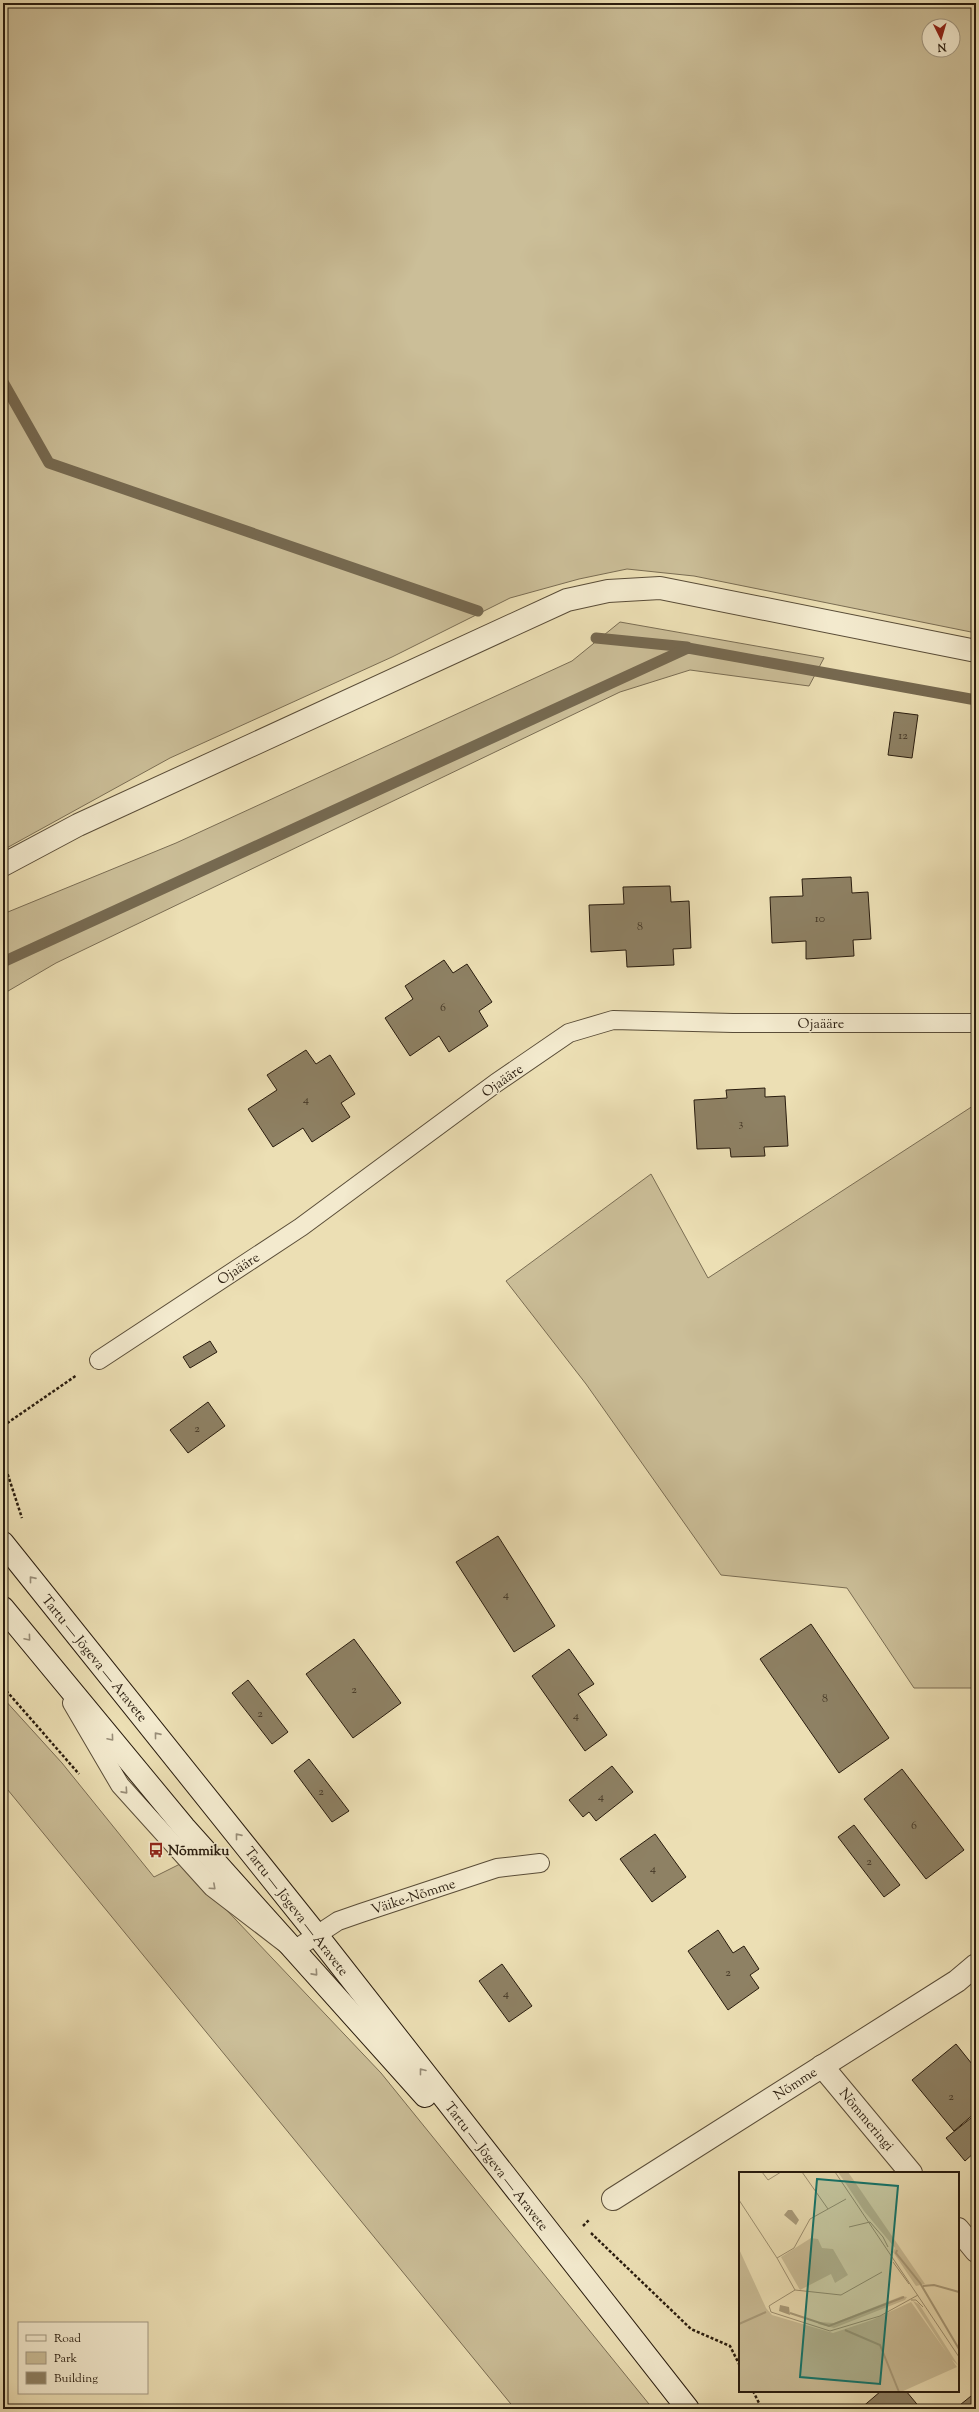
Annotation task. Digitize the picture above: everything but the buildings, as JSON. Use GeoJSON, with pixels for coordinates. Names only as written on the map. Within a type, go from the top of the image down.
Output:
{"type":"FeatureCollection","features":[{"type":"Feature","properties":{"kind":"main road"},"geometry":{"type":"LineString","coordinates":[[3,865],[78,825],[567,600],[608,591],[660,588],[976,651]]}},
{"type":"Feature","properties":{"kind":"main road","name":"Tartu — Jõgeva — Aravete"},"geometry":{"type":"LineString","coordinates":[[3,1543],[316,1934],[558,2245],[688,2409]]}},
{"type":"Feature","properties":{"kind":"main road","name":"Tartu — Jõgeva — Aravete"},"geometry":{"type":"LineString","coordinates":[[3,1608],[184,1827],[558,2245]]}},
{"type":"Feature","properties":{"kind":"main road","name":"Nõmme"},"geometry":{"type":"LineString","coordinates":[[613,2199],[957,1981],[976,1965]]}},
{"type":"Feature","properties":{"kind":"main road","name":"Nõmmeringi"},"geometry":{"type":"LineString","coordinates":[[822,2066],[910,2172]]}},
{"type":"Feature","properties":{"kind":"main road"},"geometry":{"type":"LineString","coordinates":[[959,2230],[976,2251]]}},
{"type":"Feature","properties":{"kind":"lane","name":"Ojaääre"},"geometry":{"type":"LineString","coordinates":[[99,1360],[301,1227],[496,1083],[569,1033],[613,1020],[733,1023],[976,1023]]}},
{"type":"Feature","properties":{"kind":"lane","name":"Väike-Nõmme"},"geometry":{"type":"LineString","coordinates":[[294,1950],[316,1934],[338,1921],[362,1912],[497,1868],[540,1863]]}},
{"type":"Feature","properties":{"kind":"path"},"geometry":{"type":"LineString","coordinates":[[3,1426],[99,1360]]}},
{"type":"Feature","properties":{"kind":"path"},"geometry":{"type":"LineString","coordinates":[[754,2392],[762,2409]]}},
{"type":"Feature","properties":{"kind":"green space"},"geometry":{"type":"Polygon","coordinates":[[[3,3],[976,3],[976,633],[694,576],[627,569],[579,579],[510,598],[392,657],[170,758],[3,850],[3,3]]]}},
{"type":"Feature","properties":{"kind":"green space"},"geometry":{"type":"Polygon","coordinates":[[[620,622],[824,658],[809,686],[690,670],[620,692],[56,963],[3,994],[3,914],[176,843],[572,661],[620,622]]]}},
{"type":"Feature","properties":{"kind":"green space"},"geometry":{"type":"Polygon","coordinates":[[[976,1104],[976,1688],[914,1688],[847,1588],[721,1575],[586,1384],[506,1281],[651,1174],[708,1278],[976,1104]]]}},
{"type":"Feature","properties":{"kind":"green space"},"geometry":{"type":"Polygon","coordinates":[[[3,1698],[62,1763],[154,1877],[182,1863],[381,2073],[653,2409],[515,2409],[3,1784],[3,1698]]]}},
{"type":"Feature","properties":{"kind":"waterway"},"geometry":{"type":"LineString","coordinates":[[3,382],[49,463],[478,611]]}},
{"type":"Feature","properties":{"kind":"waterway"},"geometry":{"type":"LineString","coordinates":[[596,638],[687,647]]}},
{"type":"Feature","properties":{"kind":"waterway"},"geometry":{"type":"LineString","coordinates":[[3,962],[688,648],[976,700]]}},
{"type":"Feature","properties":{"kind":"place","name":"Nõmmiku"},"geometry":{"type":"Point","coordinates":[156,1850]}}]}
